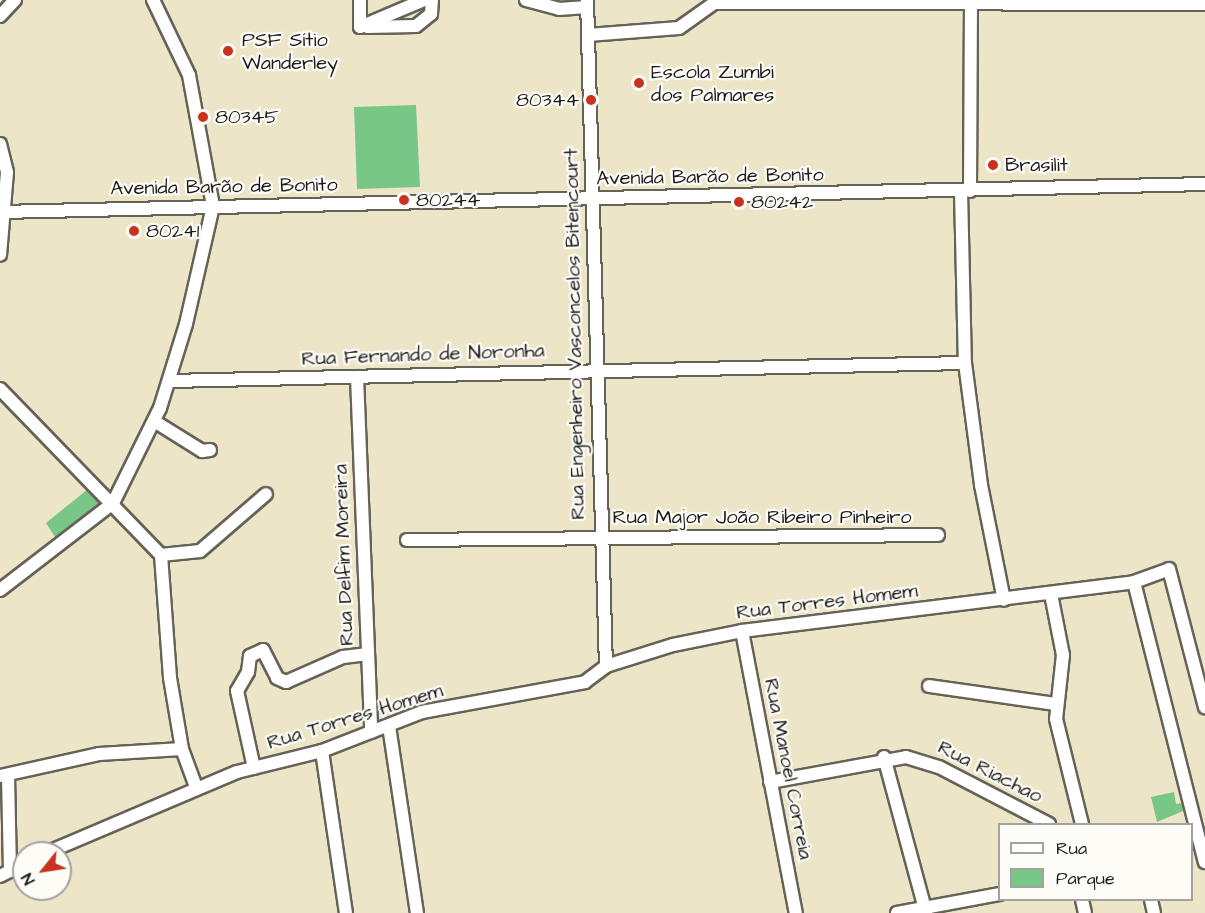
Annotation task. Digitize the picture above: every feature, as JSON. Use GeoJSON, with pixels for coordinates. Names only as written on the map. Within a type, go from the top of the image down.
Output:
{"type":"FeatureCollection","features":[{"type":"Feature","properties":{"kind":"street"},"geometry":{"type":"LineString","coordinates":[[0,16],[15,0]]}},
{"type":"Feature","properties":{"kind":"street"},"geometry":{"type":"LineString","coordinates":[[0,590],[112,503],[154,421],[170,381],[213,207],[189,75],[153,0]]}},
{"type":"Feature","properties":{"kind":"street"},"geometry":{"type":"LineString","coordinates":[[360,0],[363,27]]}},
{"type":"Feature","properties":{"kind":"street"},"geometry":{"type":"LineString","coordinates":[[363,27],[424,0]]}},
{"type":"Feature","properties":{"kind":"street"},"geometry":{"type":"LineString","coordinates":[[363,27],[416,27],[431,14],[432,0]]}},
{"type":"Feature","properties":{"kind":"street"},"geometry":{"type":"LineString","coordinates":[[526,0],[559,9],[587,3]]}},
{"type":"Feature","properties":{"kind":"street"},"geometry":{"type":"LineString","coordinates":[[588,35],[671,30],[714,1],[1205,4]]}},
{"type":"Feature","properties":{"kind":"street","name":"Rua Engenheiro Vasconcelos Bitencourt"},"geometry":{"type":"LineString","coordinates":[[587,3],[591,199],[598,368],[600,537],[606,666]]}},
{"type":"Feature","properties":{"kind":"street"},"geometry":{"type":"LineString","coordinates":[[971,3],[966,191],[965,363],[981,485],[1004,600]]}},
{"type":"Feature","properties":{"kind":"street"},"geometry":{"type":"LineString","coordinates":[[0,144],[3,212],[0,255]]}},
{"type":"Feature","properties":{"kind":"street","name":"Avenida Barão de Bonito"},"geometry":{"type":"LineString","coordinates":[[3,212],[1205,184]]}},
{"type":"Feature","properties":{"kind":"street","name":"Rua Fernando de Noronha"},"geometry":{"type":"LineString","coordinates":[[170,381],[598,368],[965,363]]}},
{"type":"Feature","properties":{"kind":"street","name":"Rua Delfim Moreira"},"geometry":{"type":"LineString","coordinates":[[357,377],[371,732]]}},
{"type":"Feature","properties":{"kind":"street"},"geometry":{"type":"LineString","coordinates":[[0,388],[161,555],[170,678],[182,749],[196,787]]}},
{"type":"Feature","properties":{"kind":"street"},"geometry":{"type":"LineString","coordinates":[[154,421],[202,451],[210,450]]}},
{"type":"Feature","properties":{"kind":"street"},"geometry":{"type":"LineString","coordinates":[[161,555],[200,551],[266,494]]}},
{"type":"Feature","properties":{"kind":"street","name":"Rua Major João Ribeiro Pinheiro"},"geometry":{"type":"LineString","coordinates":[[407,540],[938,535]]}},
{"type":"Feature","properties":{"kind":"street","name":"Rua Torres Homem"},"geometry":{"type":"LineString","coordinates":[[72,842],[196,787],[254,768],[322,751],[431,711],[574,685],[606,666],[742,631],[1045,595],[1134,582],[1169,569],[1205,707]]}},
{"type":"Feature","properties":{"kind":"street"},"geometry":{"type":"LineString","coordinates":[[1134,582],[1205,862]]}},
{"type":"Feature","properties":{"kind":"street"},"geometry":{"type":"LineString","coordinates":[[1045,595],[1063,655],[1055,704],[1082,823]]}},
{"type":"Feature","properties":{"kind":"street","name":"Rua Manoel Correia"},"geometry":{"type":"LineString","coordinates":[[742,631],[796,913]]}},
{"type":"Feature","properties":{"kind":"street"},"geometry":{"type":"LineString","coordinates":[[254,768],[237,692],[250,656],[263,650],[277,678],[286,682],[343,657],[368,654]]}},
{"type":"Feature","properties":{"kind":"street"},"geometry":{"type":"LineString","coordinates":[[929,686],[1055,704]]}},
{"type":"Feature","properties":{"kind":"street"},"geometry":{"type":"LineString","coordinates":[[389,726],[417,913]]}},
{"type":"Feature","properties":{"kind":"street"},"geometry":{"type":"LineString","coordinates":[[5,874],[4,776],[99,754],[182,749]]}},
{"type":"Feature","properties":{"kind":"street"},"geometry":{"type":"LineString","coordinates":[[322,751],[346,913]]}},
{"type":"Feature","properties":{"kind":"street"},"geometry":{"type":"LineString","coordinates":[[884,757],[925,910]]}},
{"type":"Feature","properties":{"kind":"street","name":"Rua Riachao"},"geometry":{"type":"LineString","coordinates":[[770,782],[884,757],[920,759],[1045,823]]}},
{"type":"Feature","properties":{"kind":"street"},"geometry":{"type":"LineString","coordinates":[[897,913],[925,910],[998,894]]}},
{"type":"Feature","properties":{"kind":"green space"},"geometry":{"type":"Polygon","coordinates":[[[416,105],[420,187],[357,189],[354,107],[416,105]]]}},
{"type":"Feature","properties":{"kind":"green space"},"geometry":{"type":"Polygon","coordinates":[[[88,489],[104,503],[59,543],[46,523],[88,489]]]}},
{"type":"Feature","properties":{"kind":"green space"},"geometry":{"type":"Polygon","coordinates":[[[1174,792],[1176,804],[1188,802],[1188,809],[1157,822],[1151,797],[1174,792]]]}},
{"type":"Feature","properties":{"kind":"place","name":"PSF Sítio Wanderley"},"geometry":{"type":"Point","coordinates":[228,51]}},
{"type":"Feature","properties":{"kind":"place","name":"Escola Zumbi dos Palmares"},"geometry":{"type":"Point","coordinates":[639,83]}},
{"type":"Feature","properties":{"kind":"place","name":"80344"},"geometry":{"type":"Point","coordinates":[591,100]}},
{"type":"Feature","properties":{"kind":"place","name":"80345"},"geometry":{"type":"Point","coordinates":[203,117]}},
{"type":"Feature","properties":{"kind":"place","name":"Brasilit"},"geometry":{"type":"Point","coordinates":[993,165]}},
{"type":"Feature","properties":{"kind":"place","name":"80244"},"geometry":{"type":"Point","coordinates":[404,200]}},
{"type":"Feature","properties":{"kind":"place","name":"80242"},"geometry":{"type":"Point","coordinates":[739,202]}},
{"type":"Feature","properties":{"kind":"place","name":"80241"},"geometry":{"type":"Point","coordinates":[134,231]}}]}
